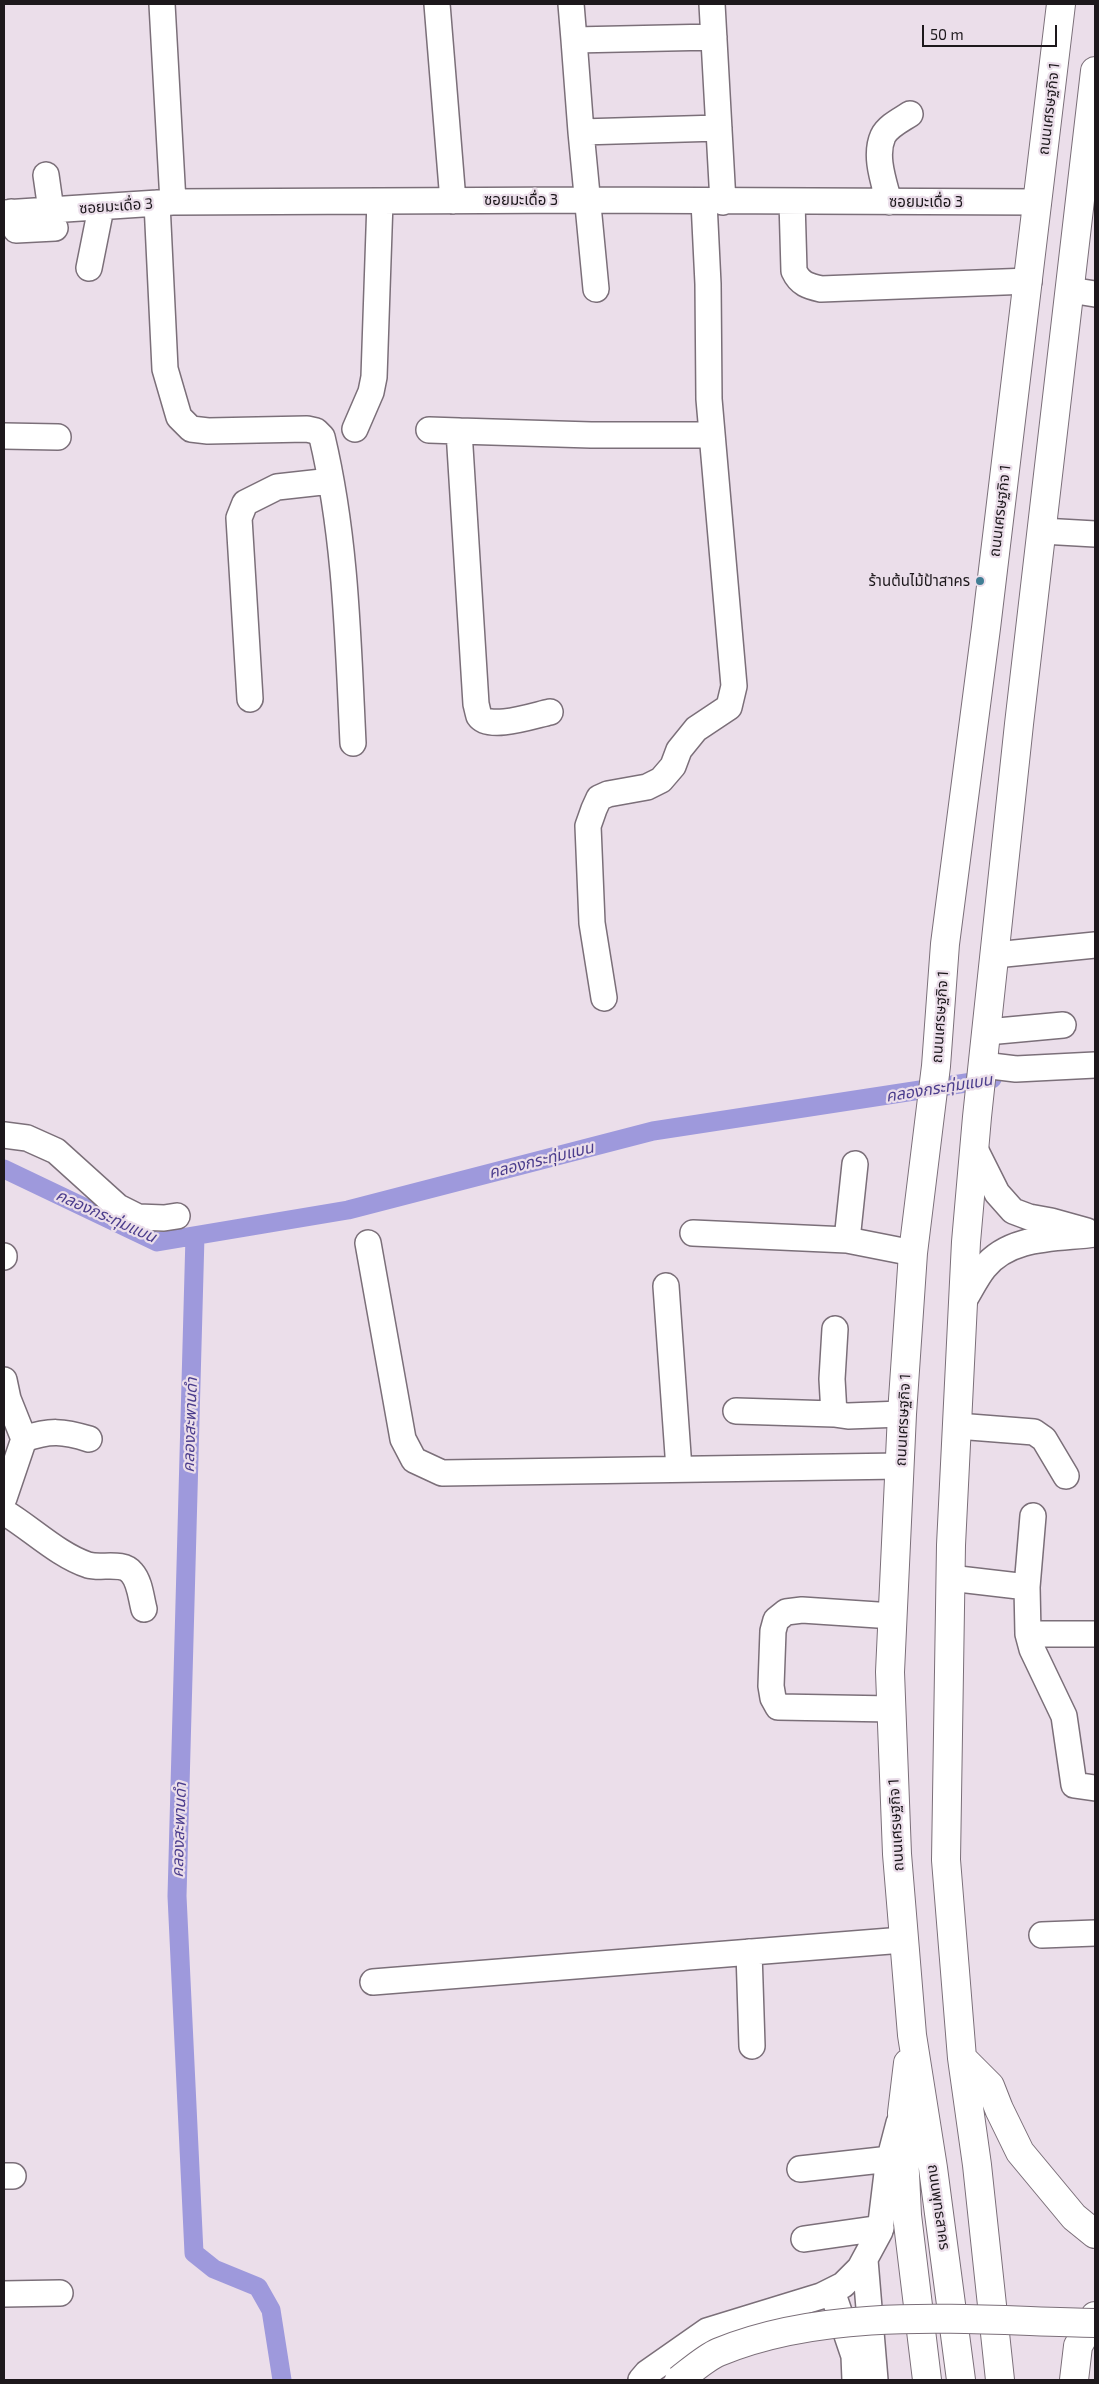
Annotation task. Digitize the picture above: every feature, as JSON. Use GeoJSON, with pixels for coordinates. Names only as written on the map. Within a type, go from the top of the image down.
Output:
{"type":"FeatureCollection","features":[{"type":"Feature","properties":{"kind":"main road","name":"ถนนเศรษฐกิจ 1"},"geometry":{"type":"LineString","coordinates":[[912,2035],[897,1854],[890,1672],[902,1414],[913,1253],[936,1066],[945,944],[1029,281],[1061,4]]}},
{"type":"Feature","properties":{"kind":"main road"},"geometry":{"type":"LineString","coordinates":[[1000,2380],[977,2165],[962,2058],[946,1860],[950,1578],[963,1302],[977,1117],[1042,531],[1083,292],[1095,71]]}},
{"type":"Feature","properties":{"kind":"main road"},"geometry":{"type":"LineString","coordinates":[[912,2035],[902,2113],[907,2215],[927,2380]]}},
{"type":"Feature","properties":{"kind":"main road","name":"ถนนพุทธสาคร"},"geometry":{"type":"LineString","coordinates":[[912,2035],[933,2168],[961,2380]]}},
{"type":"Feature","properties":{"kind":"main road"},"geometry":{"type":"LineString","coordinates":[[962,2058],[990,2086],[1020,2152],[1074,2217],[1095,2234]]}},
{"type":"Feature","properties":{"kind":"main road"},"geometry":{"type":"LineString","coordinates":[[1074,2380],[1078,2346],[1095,2316]]}},
{"type":"Feature","properties":{"kind":"main road"},"geometry":{"type":"LineString","coordinates":[[679,2380],[718,2353],[794,2329],[883,2319],[1095,2323]]}},
{"type":"Feature","properties":{"kind":"street"},"geometry":{"type":"LineString","coordinates":[[162,4],[165,369],[173,403],[179,417],[191,429],[208,431],[307,429],[316,431],[322,437],[344,560],[353,743]]}},
{"type":"Feature","properties":{"kind":"street"},"geometry":{"type":"LineString","coordinates":[[437,4],[453,201]]}},
{"type":"Feature","properties":{"kind":"street"},"geometry":{"type":"LineString","coordinates":[[572,4],[586,200],[596,289]]}},
{"type":"Feature","properties":{"kind":"street"},"geometry":{"type":"LineString","coordinates":[[604,998],[592,923],[588,826],[594,809],[599,798],[608,794],[647,787],[661,780],[673,766],[678,750],[696,729],[729,707],[734,686],[711,435],[714,202],[719,128],[712,4]]}},
{"type":"Feature","properties":{"kind":"street"},"geometry":{"type":"LineString","coordinates":[[574,40],[714,37]]}},
{"type":"Feature","properties":{"kind":"street"},"geometry":{"type":"LineString","coordinates":[[889,202],[881,170],[880,148],[884,135],[893,125],[910,114]]}},
{"type":"Feature","properties":{"kind":"street"},"geometry":{"type":"LineString","coordinates":[[581,132],[719,128]]}},
{"type":"Feature","properties":{"kind":"street"},"geometry":{"type":"LineString","coordinates":[[46,175],[53,219]]}},
{"type":"Feature","properties":{"kind":"street","name":"ซอยมะเดื่อ 3"},"geometry":{"type":"LineString","coordinates":[[7,212],[53,219],[101,208],[165,203],[586,200],[1038,202]]}},
{"type":"Feature","properties":{"kind":"street"},"geometry":{"type":"LineString","coordinates":[[355,429],[371,392],[374,377],[380,201]]}},
{"type":"Feature","properties":{"kind":"street"},"geometry":{"type":"LineString","coordinates":[[792,202],[794,271],[797,278],[805,286],[821,289],[1029,281]]}},
{"type":"Feature","properties":{"kind":"street"},"geometry":{"type":"LineString","coordinates":[[89,268],[101,208]]}},
{"type":"Feature","properties":{"kind":"street"},"geometry":{"type":"LineString","coordinates":[[429,430],[591,436],[711,435]]}},
{"type":"Feature","properties":{"kind":"street"},"geometry":{"type":"LineString","coordinates":[[459,431],[476,704],[479,716],[484,721],[498,723],[550,712]]}},
{"type":"Feature","properties":{"kind":"street"},"geometry":{"type":"LineString","coordinates":[[4,436],[58,436]]}},
{"type":"Feature","properties":{"kind":"street"},"geometry":{"type":"LineString","coordinates":[[250,699],[239,518],[245,504],[277,487],[331,481]]}},
{"type":"Feature","properties":{"kind":"street"},"geometry":{"type":"LineString","coordinates":[[1042,531],[1095,534]]}},
{"type":"Feature","properties":{"kind":"street"},"geometry":{"type":"LineString","coordinates":[[995,955],[1095,945]]}},
{"type":"Feature","properties":{"kind":"street"},"geometry":{"type":"LineString","coordinates":[[987,1032],[1063,1025]]}},
{"type":"Feature","properties":{"kind":"street"},"geometry":{"type":"LineString","coordinates":[[983,1069],[1095,1065]]}},
{"type":"Feature","properties":{"kind":"street"},"geometry":{"type":"LineString","coordinates":[[4,1136],[27,1138],[56,1151],[118,1207],[138,1217],[164,1218],[177,1216]]}},
{"type":"Feature","properties":{"kind":"street"},"geometry":{"type":"LineString","coordinates":[[975,1149],[997,1193],[1013,1211],[1029,1217],[1051,1220],[1095,1233]]}},
{"type":"Feature","properties":{"kind":"street"},"geometry":{"type":"LineString","coordinates":[[847,1240],[856,1164]]}},
{"type":"Feature","properties":{"kind":"street"},"geometry":{"type":"LineString","coordinates":[[693,1233],[847,1240],[913,1253]]}},
{"type":"Feature","properties":{"kind":"street"},"geometry":{"type":"LineString","coordinates":[[963,1302],[984,1267],[1002,1253],[1024,1241],[1095,1233]]}},
{"type":"Feature","properties":{"kind":"street"},"geometry":{"type":"LineString","coordinates":[[368,1243],[403,1439],[414,1460],[442,1473],[900,1466]]}},
{"type":"Feature","properties":{"kind":"street"},"geometry":{"type":"LineString","coordinates":[[666,1286],[679,1469]]}},
{"type":"Feature","properties":{"kind":"street"},"geometry":{"type":"LineString","coordinates":[[834,1414],[832,1379],[835,1329]]}},
{"type":"Feature","properties":{"kind":"street"},"geometry":{"type":"LineString","coordinates":[[4,1380],[8,1399],[24,1439],[4,1498]]}},
{"type":"Feature","properties":{"kind":"street"},"geometry":{"type":"LineString","coordinates":[[736,1411],[848,1416],[902,1414]]}},
{"type":"Feature","properties":{"kind":"street"},"geometry":{"type":"LineString","coordinates":[[957,1426],[1034,1432],[1044,1439],[1066,1476]]}},
{"type":"Feature","properties":{"kind":"street"},"geometry":{"type":"LineString","coordinates":[[24,1439],[49,1432],[65,1431],[89,1439]]}},
{"type":"Feature","properties":{"kind":"street"},"geometry":{"type":"LineString","coordinates":[[4,1512],[60,1550],[89,1565],[126,1568],[132,1572],[137,1582],[144,1609]]}},
{"type":"Feature","properties":{"kind":"street"},"geometry":{"type":"LineString","coordinates":[[1033,1516],[1027,1587],[1028,1634],[1032,1649],[1064,1716],[1074,1785],[1095,1788]]}},
{"type":"Feature","properties":{"kind":"street"},"geometry":{"type":"LineString","coordinates":[[950,1578],[1027,1587]]}},
{"type":"Feature","properties":{"kind":"street"},"geometry":{"type":"LineString","coordinates":[[892,1709],[778,1707],[773,1698],[771,1686],[773,1632],[776,1620],[786,1612],[802,1610],[893,1616]]}},
{"type":"Feature","properties":{"kind":"street"},"geometry":{"type":"LineString","coordinates":[[1028,1634],[1095,1634]]}},
{"type":"Feature","properties":{"kind":"street"},"geometry":{"type":"LineString","coordinates":[[1042,1935],[1095,1932]]}},
{"type":"Feature","properties":{"kind":"street"},"geometry":{"type":"LineString","coordinates":[[373,1982],[903,1940]]}},
{"type":"Feature","properties":{"kind":"street"},"geometry":{"type":"LineString","coordinates":[[748,1952],[752,2046]]}},
{"type":"Feature","properties":{"kind":"street"},"geometry":{"type":"LineString","coordinates":[[641,2380],[647,2373],[707,2331],[821,2296],[843,2285],[865,2260],[880,2228],[890,2159],[902,2113]]}},
{"type":"Feature","properties":{"kind":"street"},"geometry":{"type":"LineString","coordinates":[[800,2169],[890,2159]]}},
{"type":"Feature","properties":{"kind":"street"},"geometry":{"type":"LineString","coordinates":[[804,2239],[880,2228]]}},
{"type":"Feature","properties":{"kind":"street"},"geometry":{"type":"LineString","coordinates":[[865,2260],[875,2380]]}},
{"type":"Feature","properties":{"kind":"street"},"geometry":{"type":"LineString","coordinates":[[832,2291],[854,2356],[855,2380]]}},
{"type":"Feature","properties":{"kind":"street"},"geometry":{"type":"LineString","coordinates":[[4,2294],[60,2292]]}},
{"type":"Feature","properties":{"kind":"waterway","name":"คลองกระทุ่มแบน"},"geometry":{"type":"LineString","coordinates":[[4,1169],[157,1242],[348,1210],[653,1131],[992,1079]]}},
{"type":"Feature","properties":{"kind":"waterway","name":"คลองสะพานดำ"},"geometry":{"type":"LineString","coordinates":[[195,1236],[177,1896],[194,2253],[214,2269],[258,2287],[271,2310],[282,2380]]}},
{"type":"Feature","properties":{"kind":"place","name":"ร้านต้นไม้ป้าสาคร"},"geometry":{"type":"Point","coordinates":[980,581]}}]}
